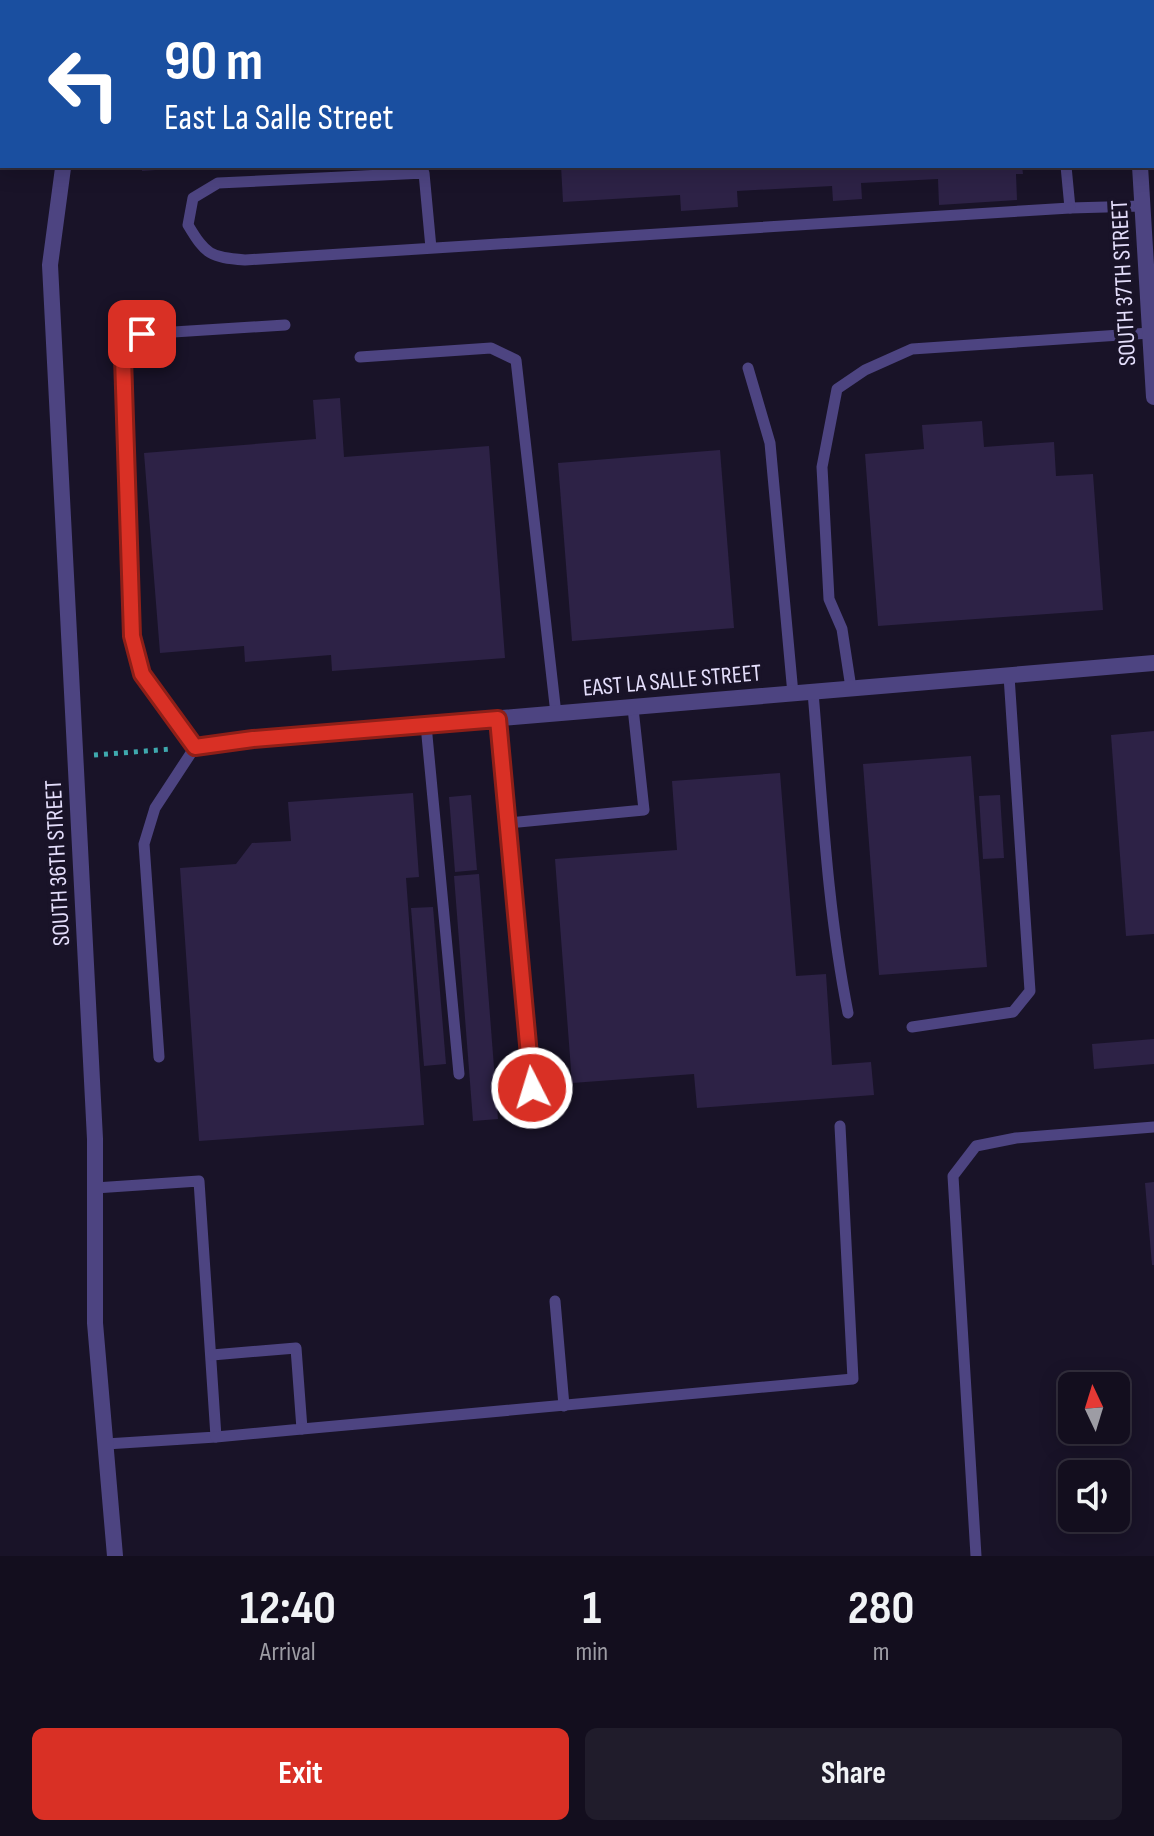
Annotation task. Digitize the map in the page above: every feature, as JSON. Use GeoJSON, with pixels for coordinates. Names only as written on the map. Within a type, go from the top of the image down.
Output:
{"type":"FeatureCollection","features":[{"type":"Feature","properties":{"kind":"street","name":"SOUTH 36TH STREET"},"geometry":{"type":"LineString","coordinates":[[63,168],[50,265],[95,1139],[95,1323],[115,1556]]}},
{"type":"Feature","properties":{"kind":"street","name":"SOUTH 37TH STREET"},"geometry":{"type":"LineString","coordinates":[[1140,168],[1146,216],[1154,397]]}},
{"type":"Feature","properties":{"kind":"street","name":"EAST LA SALLE STREET"},"geometry":{"type":"LineString","coordinates":[[195,747],[253,739],[1154,663]]}},
{"type":"Feature","properties":{"kind":"lane"},"geometry":{"type":"LineString","coordinates":[[1066,168],[1070,208]]}},
{"type":"Feature","properties":{"kind":"lane"},"geometry":{"type":"LineString","coordinates":[[431,248],[424,170],[218,183],[193,198],[188,225],[203,250],[223,258],[245,260],[1070,208],[1146,216]]}},
{"type":"Feature","properties":{"kind":"lane"},"geometry":{"type":"LineString","coordinates":[[159,1057],[144,844],[155,808],[195,747],[142,674],[132,636],[123,357],[142,334],[285,325]]}},
{"type":"Feature","properties":{"kind":"lane"},"geometry":{"type":"LineString","coordinates":[[851,688],[842,629],[829,599],[822,467],[837,389],[865,370],[912,349],[1150,333]]}},
{"type":"Feature","properties":{"kind":"lane"},"geometry":{"type":"LineString","coordinates":[[360,357],[491,348],[516,360],[556,714]]}},
{"type":"Feature","properties":{"kind":"lane"},"geometry":{"type":"LineString","coordinates":[[748,368],[770,443],[793,694]]}},
{"type":"Feature","properties":{"kind":"lane"},"geometry":{"type":"LineString","coordinates":[[912,1027],[1013,1012],[1030,991],[1009,676]]}},
{"type":"Feature","properties":{"kind":"lane"},"geometry":{"type":"LineString","coordinates":[[813,692],[839,969],[848,1013]]}},
{"type":"Feature","properties":{"kind":"lane"},"geometry":{"type":"LineString","coordinates":[[508,823],[644,810],[633,708]]}},
{"type":"Feature","properties":{"kind":"lane"},"geometry":{"type":"LineString","coordinates":[[498,719],[532,1088]]}},
{"type":"Feature","properties":{"kind":"lane"},"geometry":{"type":"LineString","coordinates":[[426,725],[459,1074]]}},
{"type":"Feature","properties":{"kind":"lane"},"geometry":{"type":"LineString","coordinates":[[106,1444],[216,1437],[853,1379],[840,1126]]}},
{"type":"Feature","properties":{"kind":"lane"},"geometry":{"type":"LineString","coordinates":[[976,1556],[953,1176],[976,1146],[1016,1138],[1154,1127]]}},
{"type":"Feature","properties":{"kind":"lane"},"geometry":{"type":"LineString","coordinates":[[95,1188],[199,1181],[216,1437]]}},
{"type":"Feature","properties":{"kind":"lane"},"geometry":{"type":"LineString","coordinates":[[555,1301],[564,1406]]}},
{"type":"Feature","properties":{"kind":"lane"},"geometry":{"type":"LineString","coordinates":[[212,1355],[296,1348],[302,1429]]}},
{"type":"Feature","properties":{"kind":"path"},"geometry":{"type":"LineString","coordinates":[[89,756],[195,747]]}},
{"type":"Feature","properties":{"kind":"building"},"geometry":{"type":"Polygon","coordinates":[[[142,168],[184,168],[142,171],[142,168]]]}},
{"type":"Feature","properties":{"kind":"building"},"geometry":{"type":"Polygon","coordinates":[[[561,168],[1022,168],[1023,174],[1016,174],[1017,200],[939,205],[938,179],[861,183],[862,199],[833,201],[832,186],[737,191],[738,207],[681,211],[680,195],[563,202],[561,168]]]}},
{"type":"Feature","properties":{"kind":"building"},"geometry":{"type":"Polygon","coordinates":[[[340,398],[344,457],[489,446],[505,658],[332,671],[331,655],[245,662],[244,646],[160,653],[144,453],[316,439],[313,400],[340,398]]]}},
{"type":"Feature","properties":{"kind":"building"},"geometry":{"type":"Polygon","coordinates":[[[982,421],[984,447],[1054,442],[1056,476],[1093,474],[1103,610],[878,626],[865,454],[924,449],[922,425],[982,421]]]}},
{"type":"Feature","properties":{"kind":"building"},"geometry":{"type":"Polygon","coordinates":[[[720,450],[734,628],[572,641],[558,463],[720,450]]]}},
{"type":"Feature","properties":{"kind":"building"},"geometry":{"type":"Polygon","coordinates":[[[1154,731],[1154,934],[1126,936],[1111,735],[1154,731]]]}},
{"type":"Feature","properties":{"kind":"building"},"geometry":{"type":"Polygon","coordinates":[[[971,756],[987,967],[879,975],[863,764],[971,756]]]}},
{"type":"Feature","properties":{"kind":"building"},"geometry":{"type":"Polygon","coordinates":[[[780,773],[796,976],[826,974],[832,1065],[871,1062],[874,1095],[697,1108],[694,1074],[572,1083],[555,859],[677,850],[672,781],[780,773]]]}},
{"type":"Feature","properties":{"kind":"building"},"geometry":{"type":"Polygon","coordinates":[[[413,793],[419,877],[406,878],[424,1125],[199,1141],[180,868],[236,864],[252,843],[291,841],[288,802],[413,793]]]}},
{"type":"Feature","properties":{"kind":"building"},"geometry":{"type":"Polygon","coordinates":[[[471,795],[477,870],[455,872],[449,797],[471,795]]]}},
{"type":"Feature","properties":{"kind":"building"},"geometry":{"type":"Polygon","coordinates":[[[1000,795],[1004,858],[983,859],[979,796],[1000,795]]]}},
{"type":"Feature","properties":{"kind":"building"},"geometry":{"type":"Polygon","coordinates":[[[479,874],[498,1119],[473,1121],[454,876],[479,874]]]}},
{"type":"Feature","properties":{"kind":"building"},"geometry":{"type":"Polygon","coordinates":[[[433,907],[446,1064],[424,1066],[411,908],[433,907]]]}},
{"type":"Feature","properties":{"kind":"building"},"geometry":{"type":"Polygon","coordinates":[[[1154,1039],[1154,1064],[1094,1069],[1092,1044],[1154,1039]]]}},
{"type":"Feature","properties":{"kind":"building"},"geometry":{"type":"Polygon","coordinates":[[[1154,1182],[1154,1265],[1152,1265],[1145,1183],[1154,1182]]]}},
{"type":"Feature","properties":{"kind":"route"},"geometry":{"type":"LineString","coordinates":[[142,334],[123,357],[132,636],[142,674],[195,747],[253,739],[498,719],[532,1088]]}}]}
